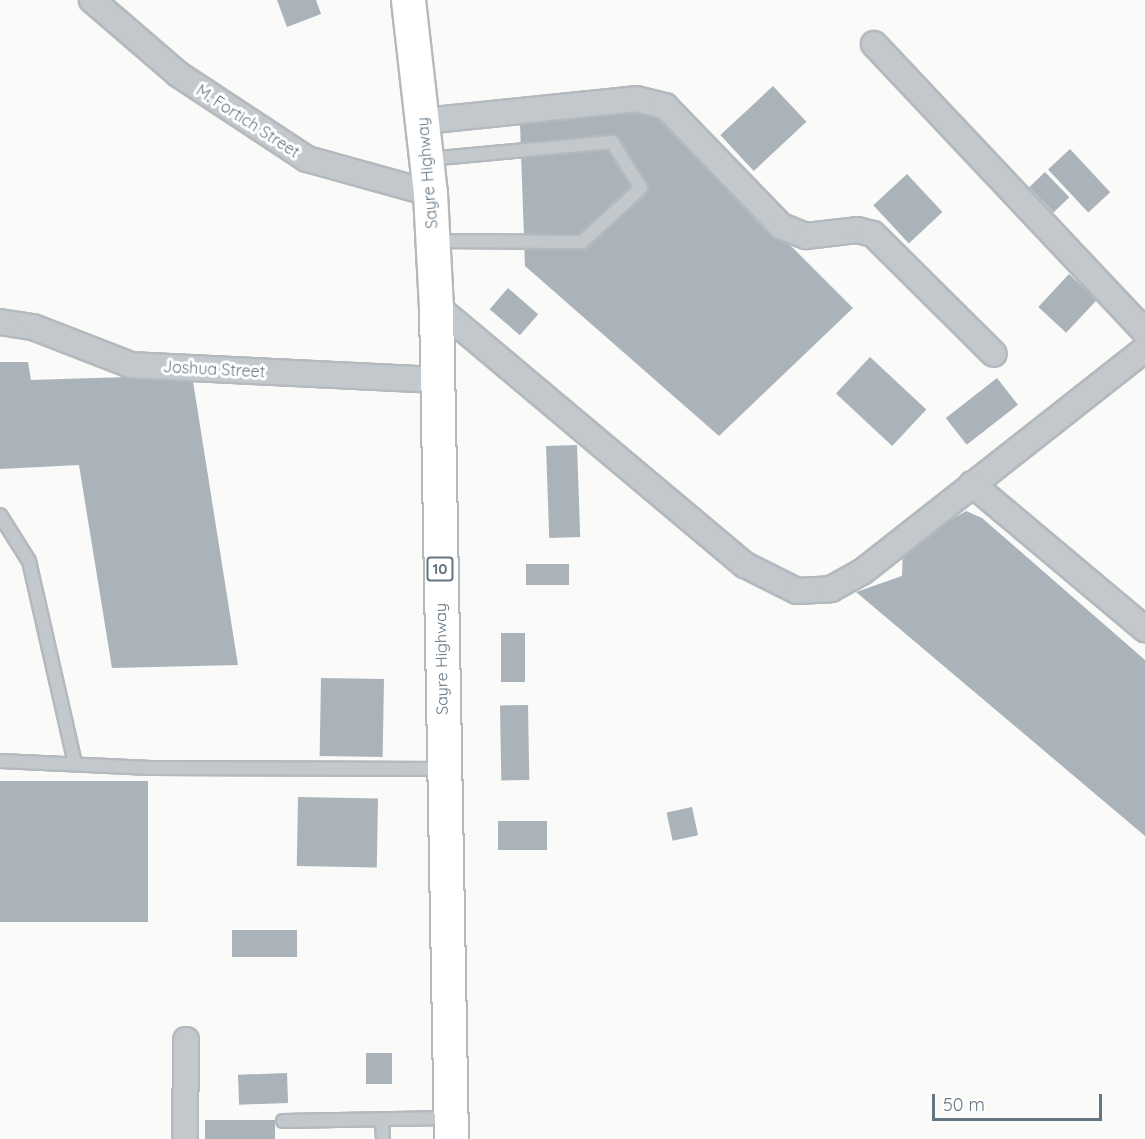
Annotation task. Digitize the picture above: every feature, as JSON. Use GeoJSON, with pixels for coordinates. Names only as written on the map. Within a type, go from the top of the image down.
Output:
{"type":"FeatureCollection","features":[{"type":"Feature","properties":{"kind":"highway","name":"Sayre Highway"},"geometry":{"type":"LineString","coordinates":[[408,0],[424,121],[436,306],[450,1129]]}},
{"type":"Feature","properties":{"kind":"street","name":"M. Fortich Street"},"geometry":{"type":"LineString","coordinates":[[92,0],[178,74],[278,143],[335,171],[430,193]]}},
{"type":"Feature","properties":{"kind":"street"},"geometry":{"type":"LineString","coordinates":[[874,44],[1145,332]]}},
{"type":"Feature","properties":{"kind":"street"},"geometry":{"type":"LineString","coordinates":[[424,121],[636,99],[665,106],[781,226],[806,236],[856,230],[873,234],[994,354]]}},
{"type":"Feature","properties":{"kind":"street"},"geometry":{"type":"LineString","coordinates":[[436,306],[745,565],[797,591],[831,589],[862,572],[1145,349]]}},
{"type":"Feature","properties":{"kind":"street","name":"Joshua Street"},"geometry":{"type":"LineString","coordinates":[[0,322],[33,327],[131,366],[436,380]]}},
{"type":"Feature","properties":{"kind":"street"},"geometry":{"type":"LineString","coordinates":[[972,484],[1145,629]]}},
{"type":"Feature","properties":{"kind":"street"},"geometry":{"type":"LineString","coordinates":[[185,1139],[186,1040]]}},
{"type":"Feature","properties":{"kind":"lane"},"geometry":{"type":"LineString","coordinates":[[427,159],[612,142],[641,188],[582,242],[432,241]]}},
{"type":"Feature","properties":{"kind":"lane"},"geometry":{"type":"LineString","coordinates":[[0,515],[29,561],[75,764]]}},
{"type":"Feature","properties":{"kind":"lane"},"geometry":{"type":"LineString","coordinates":[[0,761],[443,769]]}},
{"type":"Feature","properties":{"kind":"lane"},"geometry":{"type":"LineString","coordinates":[[283,1121],[382,1121],[450,1129]]}},
{"type":"Feature","properties":{"kind":"lane"},"geometry":{"type":"LineString","coordinates":[[382,1121],[384,1139]]}},
{"type":"Feature","properties":{"kind":"building"},"geometry":{"type":"Polygon","coordinates":[[[277,0],[316,0],[321,14],[287,27],[277,0]]]}},
{"type":"Feature","properties":{"kind":"building"},"geometry":{"type":"Polygon","coordinates":[[[773,86],[806,122],[754,171],[720,135],[773,86]]]}},
{"type":"Feature","properties":{"kind":"building"},"geometry":{"type":"Polygon","coordinates":[[[651,106],[853,308],[719,436],[525,266],[520,124],[651,106]]]}},
{"type":"Feature","properties":{"kind":"building"},"geometry":{"type":"Polygon","coordinates":[[[1070,149],[1110,192],[1088,213],[1048,169],[1070,149]]]}},
{"type":"Feature","properties":{"kind":"building"},"geometry":{"type":"Polygon","coordinates":[[[1045,172],[1069,197],[1053,212],[1029,187],[1045,172]]]}},
{"type":"Feature","properties":{"kind":"building"},"geometry":{"type":"Polygon","coordinates":[[[907,174],[942,212],[909,243],[873,205],[907,174]]]}},
{"type":"Feature","properties":{"kind":"building"},"geometry":{"type":"Polygon","coordinates":[[[1069,274],[1097,300],[1066,333],[1038,307],[1069,274]]]}},
{"type":"Feature","properties":{"kind":"building"},"geometry":{"type":"Polygon","coordinates":[[[508,288],[538,314],[520,335],[490,309],[508,288]]]}},
{"type":"Feature","properties":{"kind":"building"},"geometry":{"type":"Polygon","coordinates":[[[870,357],[926,410],[892,446],[836,394],[870,357]]]}},
{"type":"Feature","properties":{"kind":"building"},"geometry":{"type":"Polygon","coordinates":[[[0,362],[28,362],[31,380],[192,375],[238,665],[112,668],[79,465],[0,469],[0,362]]]}},
{"type":"Feature","properties":{"kind":"building"},"geometry":{"type":"Polygon","coordinates":[[[997,378],[1018,405],[967,445],[946,418],[997,378]]]}},
{"type":"Feature","properties":{"kind":"building"},"geometry":{"type":"Polygon","coordinates":[[[577,445],[580,537],[549,538],[546,446],[577,445]]]}},
{"type":"Feature","properties":{"kind":"building"},"geometry":{"type":"Polygon","coordinates":[[[966,511],[982,518],[1145,660],[1145,836],[856,592],[902,576],[903,548],[966,511]]]}},
{"type":"Feature","properties":{"kind":"building"},"geometry":{"type":"Polygon","coordinates":[[[526,564],[569,564],[569,585],[526,585],[526,564]]]}},
{"type":"Feature","properties":{"kind":"building"},"geometry":{"type":"Polygon","coordinates":[[[501,633],[525,633],[525,682],[501,682],[501,633]]]}},
{"type":"Feature","properties":{"kind":"building"},"geometry":{"type":"Polygon","coordinates":[[[321,678],[384,679],[383,757],[320,756],[321,678]]]}},
{"type":"Feature","properties":{"kind":"building"},"geometry":{"type":"Polygon","coordinates":[[[500,705],[528,705],[529,780],[501,780],[500,705]]]}},
{"type":"Feature","properties":{"kind":"building"},"geometry":{"type":"Polygon","coordinates":[[[0,781],[148,781],[148,922],[0,922],[0,781]]]}},
{"type":"Feature","properties":{"kind":"building"},"geometry":{"type":"Polygon","coordinates":[[[298,797],[378,798],[377,867],[297,866],[298,797]]]}},
{"type":"Feature","properties":{"kind":"building"},"geometry":{"type":"Polygon","coordinates":[[[692,807],[698,835],[673,841],[667,812],[692,807]]]}},
{"type":"Feature","properties":{"kind":"building"},"geometry":{"type":"Polygon","coordinates":[[[498,821],[547,821],[547,850],[498,850],[498,821]]]}},
{"type":"Feature","properties":{"kind":"building"},"geometry":{"type":"Polygon","coordinates":[[[232,930],[297,930],[297,957],[232,957],[232,930]]]}},
{"type":"Feature","properties":{"kind":"building"},"geometry":{"type":"Polygon","coordinates":[[[366,1053],[392,1053],[392,1084],[366,1084],[366,1053]]]}},
{"type":"Feature","properties":{"kind":"building"},"geometry":{"type":"Polygon","coordinates":[[[287,1073],[288,1103],[239,1105],[238,1075],[287,1073]]]}},
{"type":"Feature","properties":{"kind":"building"},"geometry":{"type":"Polygon","coordinates":[[[205,1120],[275,1120],[275,1139],[205,1139],[205,1120]]]}}]}
